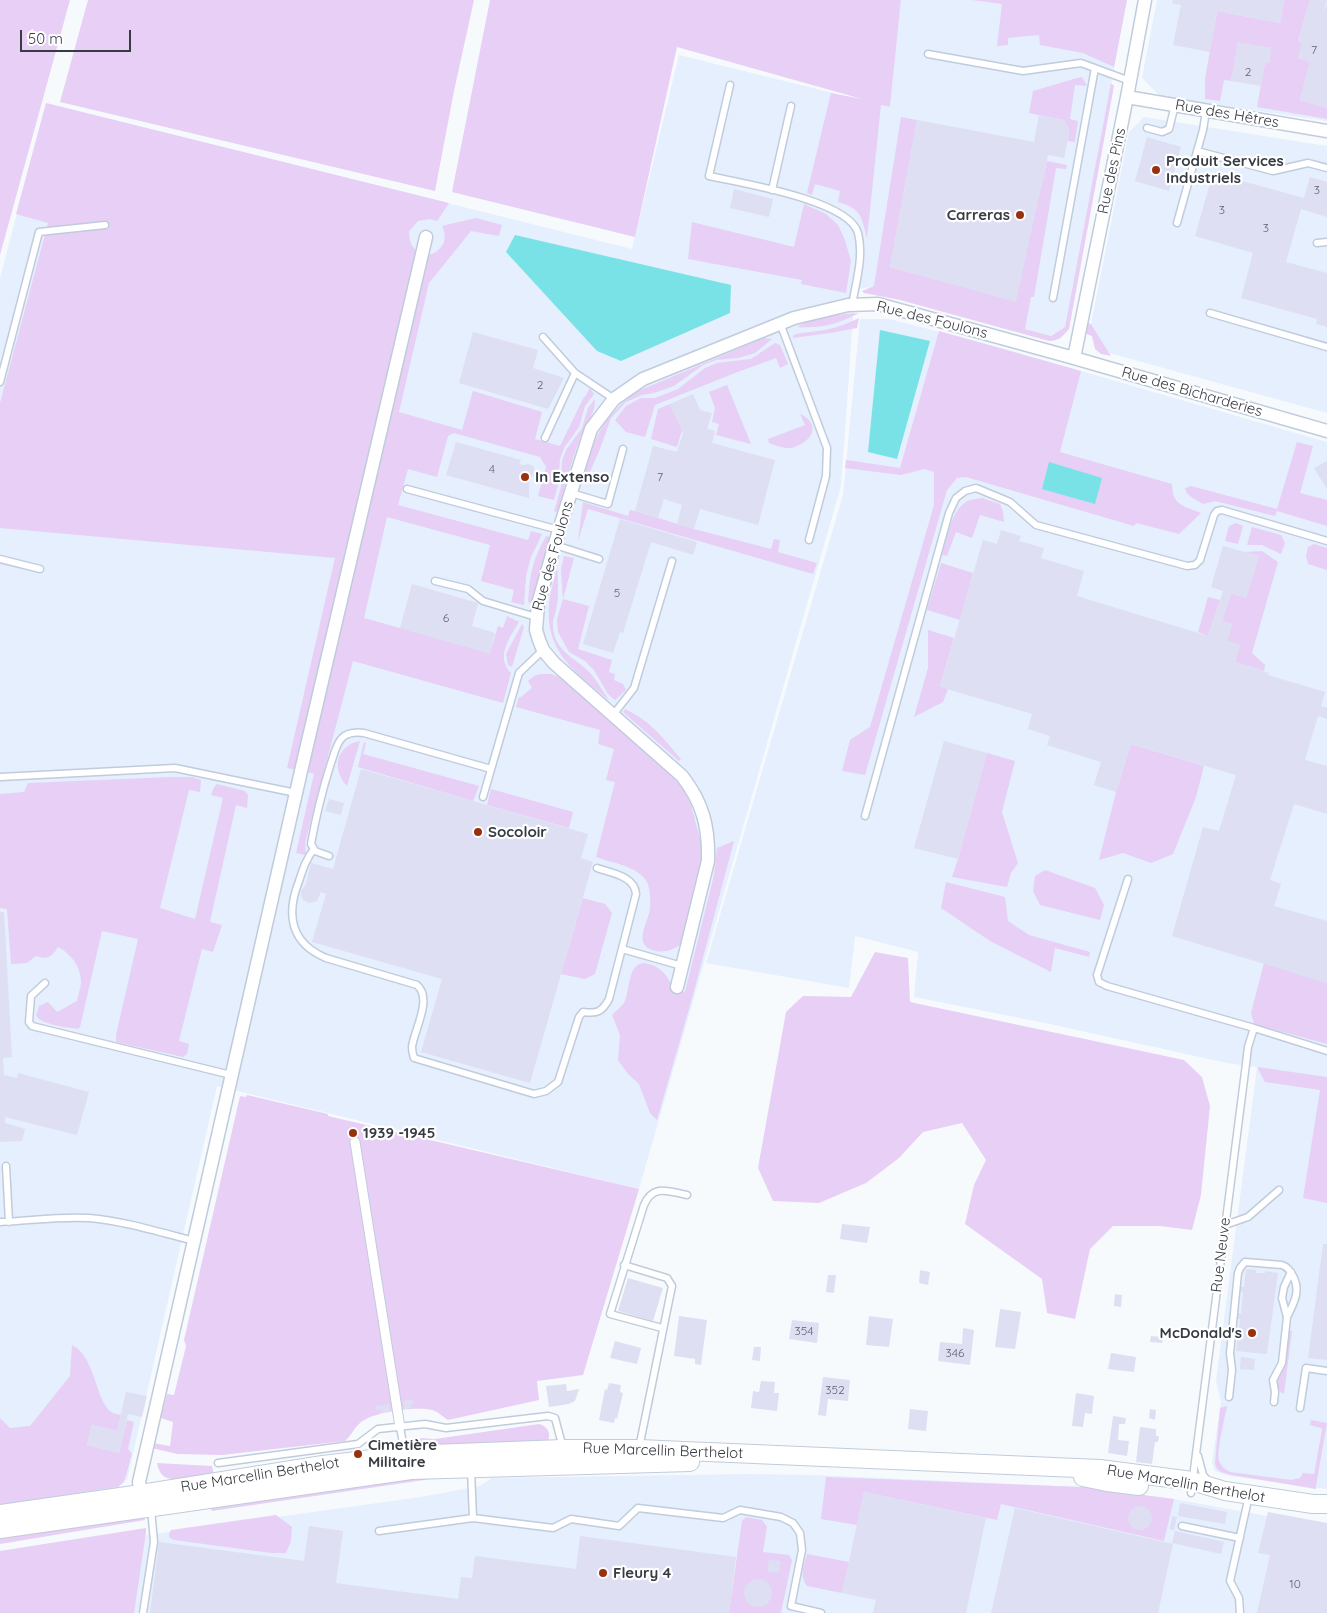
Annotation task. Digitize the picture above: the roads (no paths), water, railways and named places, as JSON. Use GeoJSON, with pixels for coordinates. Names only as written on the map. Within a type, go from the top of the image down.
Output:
{"type":"FeatureCollection","features":[{"type":"Feature","properties":{"kind":"main road","name":"Rue Marcellin Berthelot"},"geometry":{"type":"LineString","coordinates":[[0,1530],[323,1465],[405,1455],[563,1449],[639,1449],[1092,1468],[1248,1500],[1327,1512]]}},
{"type":"Feature","properties":{"kind":"main road","name":"Rue Marcellin Berthelot"},"geometry":{"type":"LineString","coordinates":[[0,1514],[146,1501],[399,1472],[471,1468],[738,1461],[1076,1475],[1107,1482],[1192,1487],[1313,1504],[1327,1503]]}},
{"type":"Feature","properties":{"kind":"street","name":"Rue des Pins"},"geometry":{"type":"LineString","coordinates":[[1074,358],[1145,0]]}},
{"type":"Feature","properties":{"kind":"street","name":"Rue des Hêtres"},"geometry":{"type":"LineString","coordinates":[[1127,97],[1327,131]]}},
{"type":"Feature","properties":{"kind":"street"},"geometry":{"type":"LineString","coordinates":[[146,1501],[139,1482],[231,1075],[426,237]]}},
{"type":"Feature","properties":{"kind":"street","name":"Rue des Foulons"},"geometry":{"type":"LineString","coordinates":[[677,987],[708,860],[705,821],[700,805],[682,776],[554,663],[543,650],[536,630],[538,604],[591,429],[614,399],[643,380],[794,318],[852,305],[878,304],[1074,358]]}},
{"type":"Feature","properties":{"kind":"street","name":"Rue des Bicharderies"},"geometry":{"type":"LineString","coordinates":[[1074,358],[1327,431]]}},
{"type":"Feature","properties":{"kind":"street"},"geometry":{"type":"LineString","coordinates":[[355,1142],[400,1427]]}},
{"type":"Feature","properties":{"kind":"lane"},"geometry":{"type":"LineString","coordinates":[[928,54],[1023,71],[1081,63],[1130,81]]}},
{"type":"Feature","properties":{"kind":"lane"},"geometry":{"type":"LineString","coordinates":[[1052,298],[1095,68]]}},
{"type":"Feature","properties":{"kind":"lane"},"geometry":{"type":"LineString","coordinates":[[730,85],[708,176],[805,198],[837,211],[852,222],[858,232],[860,250],[852,305]]}},
{"type":"Feature","properties":{"kind":"lane"},"geometry":{"type":"LineString","coordinates":[[1147,128],[1162,132],[1169,129],[1175,105]]}},
{"type":"Feature","properties":{"kind":"lane"},"geometry":{"type":"LineString","coordinates":[[772,190],[791,106]]}},
{"type":"Feature","properties":{"kind":"lane"},"geometry":{"type":"LineString","coordinates":[[1177,223],[1206,111]]}},
{"type":"Feature","properties":{"kind":"lane"},"geometry":{"type":"LineString","coordinates":[[1197,151],[1273,171],[1308,163],[1327,168]]}},
{"type":"Feature","properties":{"kind":"lane"},"geometry":{"type":"LineString","coordinates":[[0,382],[39,232],[105,226]]}},
{"type":"Feature","properties":{"kind":"lane"},"geometry":{"type":"LineString","coordinates":[[1317,243],[1327,242]]}},
{"type":"Feature","properties":{"kind":"lane"},"geometry":{"type":"LineString","coordinates":[[1210,313],[1327,347]]}},
{"type":"Feature","properties":{"kind":"lane"},"geometry":{"type":"LineString","coordinates":[[780,324],[827,448],[826,476],[809,540]]}},
{"type":"Feature","properties":{"kind":"lane"},"geometry":{"type":"LineString","coordinates":[[543,337],[576,373],[614,399]]}},
{"type":"Feature","properties":{"kind":"lane"},"geometry":{"type":"LineString","coordinates":[[545,438],[576,373]]}},
{"type":"Feature","properties":{"kind":"lane"},"geometry":{"type":"LineString","coordinates":[[571,493],[608,504],[624,449]]}},
{"type":"Feature","properties":{"kind":"lane"},"geometry":{"type":"LineString","coordinates":[[407,488],[559,530]]}},
{"type":"Feature","properties":{"kind":"lane"},"geometry":{"type":"LineString","coordinates":[[865,816],[949,513],[956,498],[965,491],[976,488],[1010,502],[1036,525],[1187,566],[1195,565],[1200,560],[1214,515],[1217,511],[1222,510],[1327,541]]}},
{"type":"Feature","properties":{"kind":"lane"},"geometry":{"type":"LineString","coordinates":[[555,545],[599,559]]}},
{"type":"Feature","properties":{"kind":"lane"},"geometry":{"type":"LineString","coordinates":[[0,559],[40,569]]}},
{"type":"Feature","properties":{"kind":"lane"},"geometry":{"type":"LineString","coordinates":[[612,714],[634,688],[672,561]]}},
{"type":"Feature","properties":{"kind":"lane"},"geometry":{"type":"LineString","coordinates":[[435,580],[468,589],[483,601],[536,617]]}},
{"type":"Feature","properties":{"kind":"lane"},"geometry":{"type":"LineString","coordinates":[[483,797],[519,673],[543,650]]}},
{"type":"Feature","properties":{"kind":"lane"},"geometry":{"type":"LineString","coordinates":[[329,856],[315,851],[311,844],[320,799],[336,748],[341,739],[348,734],[364,733],[491,769]]}},
{"type":"Feature","properties":{"kind":"lane"},"geometry":{"type":"LineString","coordinates":[[0,777],[175,768],[296,794]]}},
{"type":"Feature","properties":{"kind":"lane"},"geometry":{"type":"LineString","coordinates":[[314,849],[307,858],[294,893],[292,917],[294,931],[300,940],[316,954],[417,985],[420,988],[423,994],[422,1011],[412,1047],[414,1058],[528,1093],[540,1093],[553,1086],[560,1076],[579,1017],[583,1012],[598,1012],[605,1006],[608,999],[636,889],[627,878],[597,868]]}},
{"type":"Feature","properties":{"kind":"lane"},"geometry":{"type":"LineString","coordinates":[[1128,879],[1097,974],[1099,982],[1107,986],[1327,1051]]}},
{"type":"Feature","properties":{"kind":"lane"},"geometry":{"type":"LineString","coordinates":[[622,949],[682,966]]}},
{"type":"Feature","properties":{"kind":"lane"},"geometry":{"type":"LineString","coordinates":[[45,983],[31,996],[28,1016],[32,1026],[231,1075]]}},
{"type":"Feature","properties":{"kind":"lane","name":"Rue Neuve"},"geometry":{"type":"LineString","coordinates":[[1192,1487],[1248,1047],[1254,1028]]}},
{"type":"Feature","properties":{"kind":"lane"},"geometry":{"type":"LineString","coordinates":[[6,1166],[9,1222]]}},
{"type":"Feature","properties":{"kind":"lane"},"geometry":{"type":"LineString","coordinates":[[662,1328],[610,1314],[648,1196],[662,1190],[687,1195]]}},
{"type":"Feature","properties":{"kind":"lane"},"geometry":{"type":"LineString","coordinates":[[1225,1225],[1248,1217],[1279,1190]]}},
{"type":"Feature","properties":{"kind":"lane"},"geometry":{"type":"LineString","coordinates":[[0,1222],[86,1218],[118,1222],[194,1241]]}},
{"type":"Feature","properties":{"kind":"lane"},"geometry":{"type":"LineString","coordinates":[[1229,1397],[1232,1370],[1230,1353],[1240,1268],[1245,1262],[1282,1265],[1286,1266],[1291,1272],[1297,1287],[1295,1300],[1286,1317]]}},
{"type":"Feature","properties":{"kind":"lane"},"geometry":{"type":"LineString","coordinates":[[624,1266],[667,1278],[672,1286],[639,1449]]}},
{"type":"Feature","properties":{"kind":"lane"},"geometry":{"type":"LineString","coordinates":[[1274,1402],[1275,1392],[1272,1384],[1282,1363],[1286,1317],[1282,1298],[1284,1287],[1291,1272]]}},
{"type":"Feature","properties":{"kind":"lane"},"geometry":{"type":"LineString","coordinates":[[1300,1408],[1306,1368],[1327,1371]]}},
{"type":"Feature","properties":{"kind":"lane"},"geometry":{"type":"LineString","coordinates":[[218,1463],[358,1444],[378,1430],[425,1424],[446,1428],[548,1416],[555,1418],[563,1449]]}},
{"type":"Feature","properties":{"kind":"lane"},"geometry":{"type":"LineString","coordinates":[[400,1427],[405,1455]]}},
{"type":"Feature","properties":{"kind":"lane"},"geometry":{"type":"LineString","coordinates":[[1196,1448],[1199,1465],[1206,1479],[1210,1482],[1314,1497],[1327,1503]]}},
{"type":"Feature","properties":{"kind":"lane"},"geometry":{"type":"LineString","coordinates":[[473,1518],[471,1468],[475,1461],[485,1458],[584,1455],[610,1449]]}},
{"type":"Feature","properties":{"kind":"lane"},"geometry":{"type":"LineString","coordinates":[[1240,1613],[1239,1598],[1230,1581],[1248,1500]]}},
{"type":"Feature","properties":{"kind":"lane"},"geometry":{"type":"LineString","coordinates":[[144,1613],[154,1542],[146,1501]]}},
{"type":"Feature","properties":{"kind":"lane"},"geometry":{"type":"LineString","coordinates":[[380,1531],[473,1518],[553,1528],[571,1519],[619,1526],[638,1508],[722,1518],[740,1510],[781,1517],[793,1523],[800,1533],[802,1550],[790,1609],[821,1613]]}},
{"type":"Feature","properties":{"kind":"lane"},"geometry":{"type":"LineString","coordinates":[[1182,1526],[1240,1538]]}},
{"type":"Feature","properties":{"kind":"water"},"geometry":{"type":"Polygon","coordinates":[[[515,235],[731,285],[730,313],[621,361],[597,351],[506,252],[515,235]]]}},
{"type":"Feature","properties":{"kind":"water"},"geometry":{"type":"Polygon","coordinates":[[[880,330],[930,341],[897,459],[868,452],[880,330]]]}},
{"type":"Feature","properties":{"kind":"water"},"geometry":{"type":"Polygon","coordinates":[[[1049,462],[1102,478],[1095,504],[1042,489],[1049,462]]]}},
{"type":"Feature","properties":{"kind":"place","name":"Produit Services Industriels"},"geometry":{"type":"Point","coordinates":[1156,170]}},
{"type":"Feature","properties":{"kind":"place","name":"Carreras"},"geometry":{"type":"Point","coordinates":[1020,215]}},
{"type":"Feature","properties":{"kind":"place","name":"In Extenso"},"geometry":{"type":"Point","coordinates":[525,477]}},
{"type":"Feature","properties":{"kind":"place","name":"Socoloir"},"geometry":{"type":"Point","coordinates":[478,832]}},
{"type":"Feature","properties":{"kind":"place","name":"1939 -1945"},"geometry":{"type":"Point","coordinates":[353,1133]}},
{"type":"Feature","properties":{"kind":"place","name":"McDonald's"},"geometry":{"type":"Point","coordinates":[1252,1333]}},
{"type":"Feature","properties":{"kind":"place","name":"Cimetière Militaire"},"geometry":{"type":"Point","coordinates":[358,1454]}},
{"type":"Feature","properties":{"kind":"place","name":"Fleury 4"},"geometry":{"type":"Point","coordinates":[603,1573]}}]}
